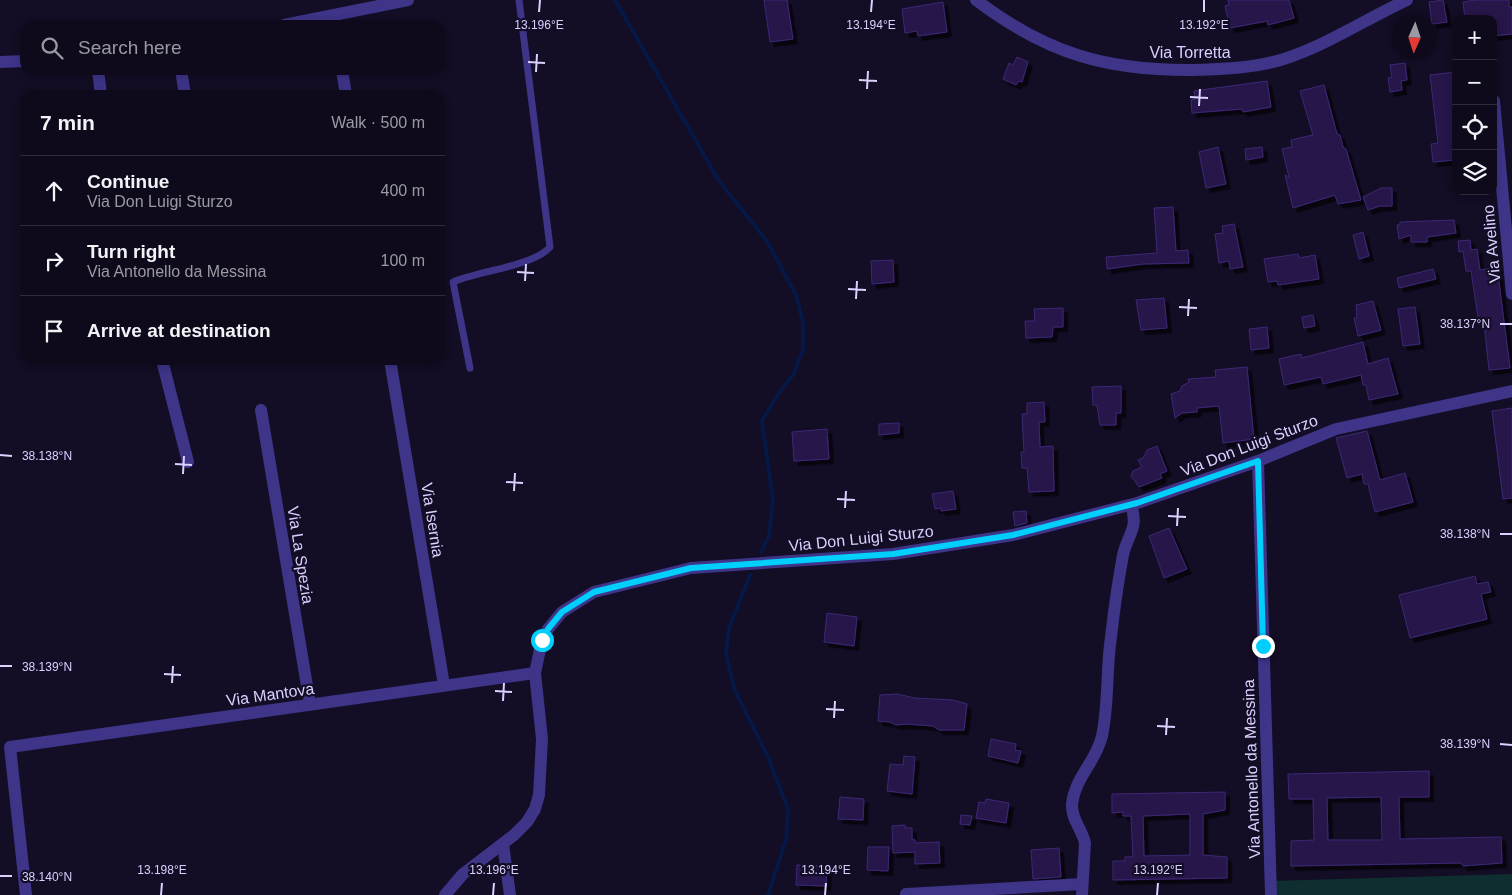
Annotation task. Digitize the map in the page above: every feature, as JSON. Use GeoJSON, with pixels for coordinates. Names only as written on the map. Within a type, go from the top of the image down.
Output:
{"type":"FeatureCollection","features":[{"type":"Feature","properties":{"kind":"street"},"geometry":{"type":"LineString","coordinates":[[334,20],[408,0]]}},
{"type":"Feature","properties":{"kind":"street","name":"Via Torretta"},"geometry":{"type":"LineString","coordinates":[[976,0],[1020,31],[1052,46],[1108,64],[1164,70],[1261,66],[1308,50],[1407,0]]}},
{"type":"Feature","properties":{"kind":"street"},"geometry":{"type":"LineString","coordinates":[[0,62],[20,61]]}},
{"type":"Feature","properties":{"kind":"street"},"geometry":{"type":"LineString","coordinates":[[99,75],[100,90]]}},
{"type":"Feature","properties":{"kind":"street"},"geometry":{"type":"LineString","coordinates":[[182,75],[184,90]]}},
{"type":"Feature","properties":{"kind":"street"},"geometry":{"type":"LineString","coordinates":[[343,75],[345,90]]}},
{"type":"Feature","properties":{"kind":"street","name":"Via Avelino"},"geometry":{"type":"LineString","coordinates":[[1494,105],[1512,294]]}},
{"type":"Feature","properties":{"kind":"street"},"geometry":{"type":"LineString","coordinates":[[163,365],[188,462]]}},
{"type":"Feature","properties":{"kind":"street","name":"Via Isernia"},"geometry":{"type":"LineString","coordinates":[[391,365],[444,685]]}},
{"type":"Feature","properties":{"kind":"street","name":"Via Don Luigi Sturzo"},"geometry":{"type":"LineString","coordinates":[[445,895],[463,874],[503,844],[527,822],[539,795],[542,738],[535,672],[542,640],[548,629],[562,612],[594,592],[691,568],[893,554],[1013,535],[1131,505],[1258,461],[1336,429],[1512,392]]}},
{"type":"Feature","properties":{"kind":"street","name":"Via La Spezia"},"geometry":{"type":"LineString","coordinates":[[261,410],[310,704]]}},
{"type":"Feature","properties":{"kind":"street","name":"Via Antonello da Messina"},"geometry":{"type":"LineString","coordinates":[[1258,461],[1271,895]]}},
{"type":"Feature","properties":{"kind":"street"},"geometry":{"type":"LineString","coordinates":[[906,894],[1082,889],[1085,843],[1075,823],[1072,804],[1077,784],[1094,759],[1102,737],[1106,707],[1110,637],[1126,546],[1135,524],[1131,505]]}},
{"type":"Feature","properties":{"kind":"street","name":"Via Mantova"},"geometry":{"type":"LineString","coordinates":[[26,895],[10,747],[535,672]]}},
{"type":"Feature","properties":{"kind":"street"},"geometry":{"type":"LineString","coordinates":[[503,844],[510,895]]}},
{"type":"Feature","properties":{"kind":"lane"},"geometry":{"type":"LineString","coordinates":[[470,368],[453,282],[478,273],[533,259],[544,254],[550,247],[519,0]]}},
{"type":"Feature","properties":{"kind":"green space"},"geometry":{"type":"Polygon","coordinates":[[[1512,874],[1512,895],[1271,895],[1270,881],[1512,874]]]}},
{"type":"Feature","properties":{"kind":"building"},"geometry":{"type":"Polygon","coordinates":[[[764,0],[787,0],[793,39],[770,42],[764,0]]]}},
{"type":"Feature","properties":{"kind":"building"},"geometry":{"type":"Polygon","coordinates":[[[1228,0],[1289,0],[1294,18],[1268,25],[1267,21],[1230,28],[1225,6],[1229,5],[1228,0]]]}},
{"type":"Feature","properties":{"kind":"building"},"geometry":{"type":"Polygon","coordinates":[[[1443,0],[1447,22],[1437,23],[1437,15],[1431,15],[1429,2],[1443,0]]]}},
{"type":"Feature","properties":{"kind":"building"},"geometry":{"type":"Polygon","coordinates":[[[1509,0],[1509,7],[1512,7],[1512,34],[1497,36],[1497,15],[1465,15],[1463,2],[1509,0]]]}},
{"type":"Feature","properties":{"kind":"building"},"geometry":{"type":"Polygon","coordinates":[[[943,2],[947,32],[918,36],[917,31],[905,33],[902,9],[943,2]]]}},
{"type":"Feature","properties":{"kind":"building"},"geometry":{"type":"Polygon","coordinates":[[[1017,57],[1028,62],[1022,82],[1019,81],[1016,85],[1003,79],[1009,63],[1013,65],[1017,57]]]}},
{"type":"Feature","properties":{"kind":"building"},"geometry":{"type":"Polygon","coordinates":[[[1405,63],[1407,80],[1401,81],[1402,90],[1390,92],[1388,78],[1392,77],[1390,65],[1405,63]]]}},
{"type":"Feature","properties":{"kind":"building"},"geometry":{"type":"Polygon","coordinates":[[[1452,72],[1452,160],[1433,162],[1431,144],[1438,143],[1430,75],[1452,72]]]}},
{"type":"Feature","properties":{"kind":"building"},"geometry":{"type":"Polygon","coordinates":[[[1267,81],[1271,107],[1243,112],[1242,109],[1192,113],[1191,100],[1195,99],[1194,91],[1267,81]]]}},
{"type":"Feature","properties":{"kind":"building"},"geometry":{"type":"Polygon","coordinates":[[[1324,85],[1337,134],[1340,135],[1343,147],[1346,149],[1361,200],[1338,204],[1335,195],[1293,208],[1285,175],[1289,177],[1282,149],[1292,147],[1291,140],[1313,135],[1300,91],[1324,85]]]}},
{"type":"Feature","properties":{"kind":"building"},"geometry":{"type":"Polygon","coordinates":[[[1218,147],[1226,184],[1206,188],[1199,152],[1218,147]]]}},
{"type":"Feature","properties":{"kind":"building"},"geometry":{"type":"Polygon","coordinates":[[[1262,147],[1263,157],[1246,160],[1245,149],[1262,147]]]}},
{"type":"Feature","properties":{"kind":"building"},"geometry":{"type":"Polygon","coordinates":[[[1381,188],[1392,188],[1392,206],[1380,206],[1368,210],[1363,197],[1381,188]]]}},
{"type":"Feature","properties":{"kind":"building"},"geometry":{"type":"Polygon","coordinates":[[[1173,207],[1176,251],[1188,250],[1189,263],[1143,264],[1107,269],[1106,257],[1157,253],[1154,208],[1173,207]]]}},
{"type":"Feature","properties":{"kind":"building"},"geometry":{"type":"Polygon","coordinates":[[[1454,220],[1456,233],[1427,237],[1427,242],[1411,242],[1411,235],[1399,239],[1397,225],[1400,225],[1400,222],[1454,220]]]}},
{"type":"Feature","properties":{"kind":"building"},"geometry":{"type":"Polygon","coordinates":[[[1234,224],[1243,267],[1230,269],[1229,261],[1219,263],[1215,234],[1223,233],[1222,226],[1234,224]]]}},
{"type":"Feature","properties":{"kind":"building"},"geometry":{"type":"Polygon","coordinates":[[[1363,232],[1369,256],[1359,259],[1353,235],[1363,232]]]}},
{"type":"Feature","properties":{"kind":"building"},"geometry":{"type":"Polygon","coordinates":[[[1470,240],[1471,250],[1477,249],[1480,270],[1497,267],[1510,368],[1489,370],[1484,323],[1479,324],[1471,271],[1466,271],[1463,251],[1459,252],[1458,241],[1470,240]]]}},
{"type":"Feature","properties":{"kind":"building"},"geometry":{"type":"Polygon","coordinates":[[[1298,254],[1299,258],[1315,255],[1319,279],[1278,285],[1277,281],[1268,282],[1264,259],[1298,254]]]}},
{"type":"Feature","properties":{"kind":"building"},"geometry":{"type":"Polygon","coordinates":[[[893,260],[894,282],[872,284],[871,261],[893,260]]]}},
{"type":"Feature","properties":{"kind":"building"},"geometry":{"type":"Polygon","coordinates":[[[1433,269],[1436,279],[1399,288],[1397,278],[1433,269]]]}},
{"type":"Feature","properties":{"kind":"building"},"geometry":{"type":"Polygon","coordinates":[[[1164,298],[1167,328],[1141,330],[1136,300],[1164,298]]]}},
{"type":"Feature","properties":{"kind":"building"},"geometry":{"type":"Polygon","coordinates":[[[1373,301],[1381,330],[1358,336],[1354,318],[1357,318],[1356,305],[1373,301]]]}},
{"type":"Feature","properties":{"kind":"building"},"geometry":{"type":"Polygon","coordinates":[[[1415,307],[1420,344],[1403,346],[1398,309],[1415,307]]]}},
{"type":"Feature","properties":{"kind":"building"},"geometry":{"type":"Polygon","coordinates":[[[1063,308],[1063,327],[1053,327],[1052,337],[1026,338],[1025,321],[1035,321],[1034,309],[1063,308]]]}},
{"type":"Feature","properties":{"kind":"building"},"geometry":{"type":"Polygon","coordinates":[[[1313,315],[1315,326],[1304,328],[1302,317],[1313,315]]]}},
{"type":"Feature","properties":{"kind":"building"},"geometry":{"type":"Polygon","coordinates":[[[1267,327],[1269,348],[1251,350],[1249,329],[1267,327]]]}},
{"type":"Feature","properties":{"kind":"building"},"geometry":{"type":"Polygon","coordinates":[[[1363,342],[1368,364],[1388,358],[1398,394],[1369,400],[1366,385],[1363,385],[1361,375],[1323,384],[1321,377],[1284,385],[1279,359],[1301,354],[1302,358],[1363,342]]]}},
{"type":"Feature","properties":{"kind":"building"},"geometry":{"type":"Polygon","coordinates":[[[1247,367],[1254,439],[1223,443],[1219,406],[1197,408],[1197,412],[1182,413],[1175,418],[1171,394],[1180,391],[1182,386],[1189,382],[1188,379],[1216,377],[1215,370],[1247,367]]]}},
{"type":"Feature","properties":{"kind":"building"},"geometry":{"type":"Polygon","coordinates":[[[1121,386],[1121,413],[1116,413],[1116,425],[1100,425],[1097,405],[1093,405],[1092,387],[1121,386]]]}},
{"type":"Feature","properties":{"kind":"building"},"geometry":{"type":"Polygon","coordinates":[[[1044,402],[1045,422],[1039,422],[1040,447],[1053,446],[1054,491],[1029,492],[1027,468],[1022,468],[1021,452],[1024,452],[1022,414],[1027,414],[1027,403],[1044,402]]]}},
{"type":"Feature","properties":{"kind":"building"},"geometry":{"type":"Polygon","coordinates":[[[1512,408],[1512,498],[1503,499],[1492,411],[1512,408]]]}},
{"type":"Feature","properties":{"kind":"building"},"geometry":{"type":"Polygon","coordinates":[[[899,423],[899,433],[879,435],[879,424],[899,423]]]}},
{"type":"Feature","properties":{"kind":"building"},"geometry":{"type":"Polygon","coordinates":[[[827,429],[829,459],[794,461],[792,432],[827,429]]]}},
{"type":"Feature","properties":{"kind":"building"},"geometry":{"type":"Polygon","coordinates":[[[1367,431],[1380,480],[1405,473],[1413,502],[1375,512],[1368,484],[1364,484],[1362,474],[1347,478],[1336,438],[1367,431]]]}},
{"type":"Feature","properties":{"kind":"building"},"geometry":{"type":"Polygon","coordinates":[[[1157,446],[1167,471],[1160,474],[1162,478],[1139,487],[1131,476],[1133,471],[1142,467],[1138,460],[1143,458],[1147,450],[1157,446]]]}},
{"type":"Feature","properties":{"kind":"building"},"geometry":{"type":"Polygon","coordinates":[[[953,491],[956,509],[941,511],[941,508],[935,509],[932,494],[953,491]]]}},
{"type":"Feature","properties":{"kind":"building"},"geometry":{"type":"Polygon","coordinates":[[[1026,511],[1027,523],[1015,526],[1013,512],[1026,511]]]}},
{"type":"Feature","properties":{"kind":"building"},"geometry":{"type":"Polygon","coordinates":[[[1169,528],[1187,569],[1164,578],[1149,536],[1169,528]]]}},
{"type":"Feature","properties":{"kind":"building"},"geometry":{"type":"Polygon","coordinates":[[[1475,576],[1477,584],[1488,582],[1491,592],[1481,594],[1487,619],[1410,638],[1399,595],[1475,576]]]}},
{"type":"Feature","properties":{"kind":"building"},"geometry":{"type":"Polygon","coordinates":[[[827,613],[857,617],[854,646],[824,642],[827,613]]]}},
{"type":"Feature","properties":{"kind":"building"},"geometry":{"type":"Polygon","coordinates":[[[897,694],[915,698],[953,700],[967,704],[964,730],[939,730],[933,726],[896,725],[890,722],[878,721],[880,695],[897,694]]]}},
{"type":"Feature","properties":{"kind":"building"},"geometry":{"type":"Polygon","coordinates":[[[991,739],[1016,744],[1015,750],[1021,751],[1018,763],[988,756],[991,739]]]}},
{"type":"Feature","properties":{"kind":"building"},"geometry":{"type":"Polygon","coordinates":[[[904,756],[915,757],[912,794],[887,791],[890,764],[903,765],[904,756]]]}},
{"type":"Feature","properties":{"kind":"building"},"geometry":{"type":"Polygon","coordinates":[[[1429,771],[1429,797],[1399,797],[1400,839],[1501,837],[1502,863],[1463,866],[1461,863],[1291,866],[1291,841],[1314,840],[1313,799],[1289,799],[1288,774],[1429,771]],[[1381,797],[1327,798],[1328,840],[1382,840],[1381,797]]]}},
{"type":"Feature","properties":{"kind":"building"},"geometry":{"type":"Polygon","coordinates":[[[1225,792],[1225,810],[1203,814],[1203,855],[1227,857],[1227,878],[1113,880],[1113,861],[1125,861],[1125,857],[1133,857],[1131,816],[1123,816],[1123,812],[1112,813],[1112,794],[1225,792]],[[1190,814],[1143,816],[1144,856],[1190,855],[1190,814]]]}},
{"type":"Feature","properties":{"kind":"building"},"geometry":{"type":"Polygon","coordinates":[[[840,797],[864,799],[863,820],[838,819],[840,797]]]}},
{"type":"Feature","properties":{"kind":"building"},"geometry":{"type":"Polygon","coordinates":[[[986,799],[1009,803],[1006,823],[976,818],[979,802],[985,803],[986,799]]]}},
{"type":"Feature","properties":{"kind":"building"},"geometry":{"type":"Polygon","coordinates":[[[961,815],[972,816],[970,825],[960,824],[961,815]]]}},
{"type":"Feature","properties":{"kind":"building"},"geometry":{"type":"Polygon","coordinates":[[[905,825],[905,828],[912,828],[912,839],[915,840],[915,843],[939,842],[940,863],[915,864],[915,852],[893,853],[892,826],[905,825]]]}},
{"type":"Feature","properties":{"kind":"building"},"geometry":{"type":"Polygon","coordinates":[[[868,847],[889,847],[888,871],[867,870],[868,847]]]}},
{"type":"Feature","properties":{"kind":"building"},"geometry":{"type":"Polygon","coordinates":[[[1059,848],[1061,877],[1033,879],[1031,850],[1059,848]]]}},
{"type":"Feature","properties":{"kind":"building"},"geometry":{"type":"Polygon","coordinates":[[[797,865],[827,866],[826,886],[796,885],[797,865]]]}},
{"type":"Feature","properties":{"kind":"waterway"},"geometry":{"type":"LineString","coordinates":[[615,0],[719,181],[767,241],[796,295],[803,322],[803,350],[793,375],[778,394],[762,421],[773,500],[769,536],[761,552]]}},
{"type":"Feature","properties":{"kind":"waterway"},"geometry":{"type":"LineString","coordinates":[[750,575],[729,628],[726,654],[735,691],[768,757],[788,809],[786,840],[768,895]]}},
{"type":"Feature","properties":{"kind":"route"},"geometry":{"type":"LineString","coordinates":[[542,640],[555,618],[573,604],[594,592],[691,568],[893,554],[1013,535],[1074,521],[1137,503],[1258,461],[1263,646]]}}]}
